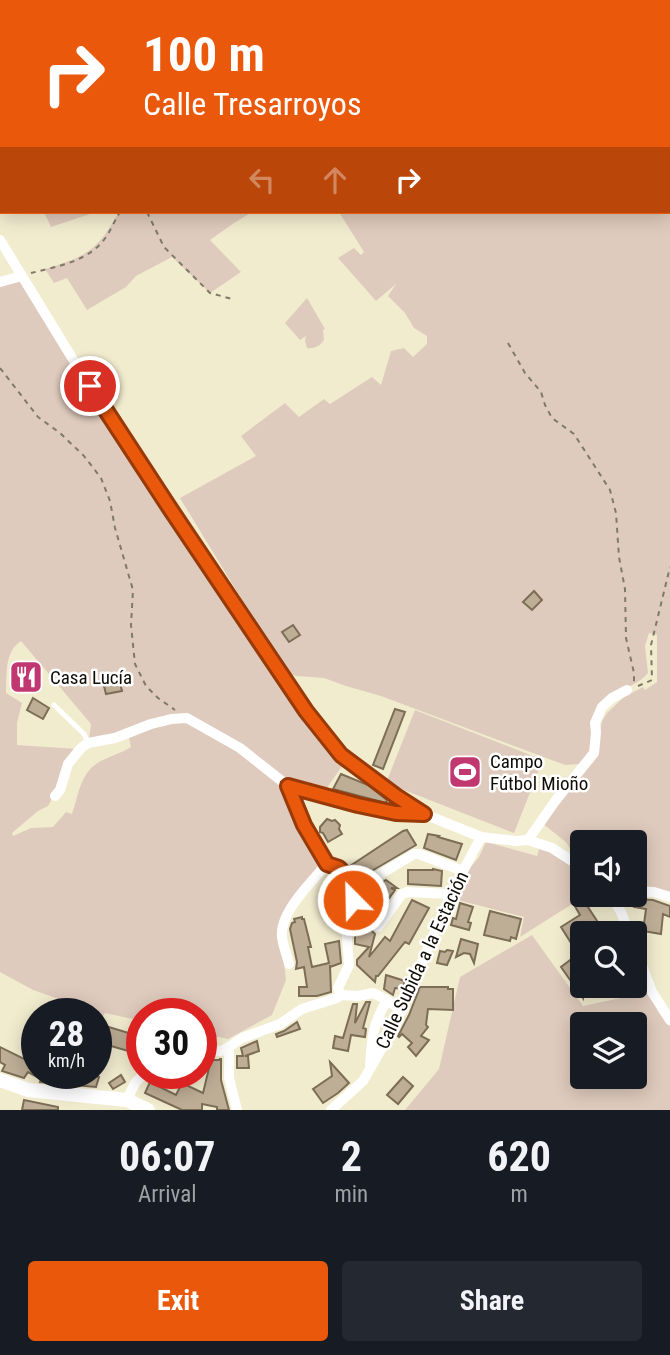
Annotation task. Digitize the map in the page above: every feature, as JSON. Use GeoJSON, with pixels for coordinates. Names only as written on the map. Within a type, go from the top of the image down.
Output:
{"type":"FeatureCollection","features":[{"type":"Feature","properties":{"kind":"street"},"geometry":{"type":"LineString","coordinates":[[0,240],[77,366],[169,507],[319,729],[341,755],[424,814],[481,837],[528,840],[552,848],[570,860]]}},
{"type":"Feature","properties":{"kind":"street"},"geometry":{"type":"LineString","coordinates":[[0,282],[22,276]]}},
{"type":"Feature","properties":{"kind":"street"},"geometry":{"type":"LineString","coordinates":[[528,840],[594,753],[595,723],[603,707],[612,698],[627,690]]}},
{"type":"Feature","properties":{"kind":"street"},"geometry":{"type":"LineString","coordinates":[[55,796],[60,790],[68,764],[88,743],[132,733],[161,721],[187,718],[240,748],[288,786],[396,813],[424,814]]}},
{"type":"Feature","properties":{"kind":"street"},"geometry":{"type":"LineString","coordinates":[[288,786],[304,825],[327,864],[339,868],[348,877],[354,892],[346,923],[349,964],[338,988],[340,995]]}},
{"type":"Feature","properties":{"kind":"street","name":"Calle Subida a la Estación"},"geometry":{"type":"LineString","coordinates":[[336,1109],[363,1081],[402,1012],[451,894],[481,837]]}},
{"type":"Feature","properties":{"kind":"street"},"geometry":{"type":"LineString","coordinates":[[364,884],[414,854],[463,871]]}},
{"type":"Feature","properties":{"kind":"street"},"geometry":{"type":"LineString","coordinates":[[289,964],[281,936],[284,921],[292,906],[327,864]]}},
{"type":"Feature","properties":{"kind":"street"},"geometry":{"type":"LineString","coordinates":[[647,892],[670,897]]}},
{"type":"Feature","properties":{"kind":"street"},"geometry":{"type":"LineString","coordinates":[[378,927],[402,894],[451,894]]}},
{"type":"Feature","properties":{"kind":"street"},"geometry":{"type":"LineString","coordinates":[[647,979],[670,1020]]}},
{"type":"Feature","properties":{"kind":"street"},"geometry":{"type":"LineString","coordinates":[[217,1051],[229,1048],[242,1038],[280,1024],[302,1009],[340,995],[373,993],[402,1012]]}},
{"type":"Feature","properties":{"kind":"street"},"geometry":{"type":"LineString","coordinates":[[370,1067],[372,1034],[387,1000]]}},
{"type":"Feature","properties":{"kind":"street"},"geometry":{"type":"LineString","coordinates":[[229,1048],[229,1078],[237,1110]]}},
{"type":"Feature","properties":{"kind":"street"},"geometry":{"type":"LineString","coordinates":[[0,1080],[28,1090],[139,1107],[136,1089]]}},
{"type":"Feature","properties":{"kind":"lane"},"geometry":{"type":"LineString","coordinates":[[54,705],[84,734],[88,743]]}},
{"type":"Feature","properties":{"kind":"path"},"geometry":{"type":"LineString","coordinates":[[22,276],[69,263],[91,252],[103,242],[119,214]]}},
{"type":"Feature","properties":{"kind":"path"},"geometry":{"type":"LineString","coordinates":[[148,214],[164,247],[210,293],[232,299]]}},
{"type":"Feature","properties":{"kind":"path"},"geometry":{"type":"LineString","coordinates":[[508,343],[525,373],[541,392],[552,418],[574,434],[610,490],[616,513],[619,557],[625,589],[626,638],[634,673],[634,688],[652,680],[651,645],[670,567]]}},
{"type":"Feature","properties":{"kind":"path"},"geometry":{"type":"LineString","coordinates":[[0,368],[38,417],[84,456],[101,478],[110,501],[133,590],[131,625],[135,664],[146,686],[187,718]]}},
{"type":"Feature","properties":{"kind":"shaded area"},"geometry":{"type":"Polygon","coordinates":[[[45,214],[90,214],[51,227],[45,214]]]}},
{"type":"Feature","properties":{"kind":"shaded area"},"geometry":{"type":"Polygon","coordinates":[[[118,214],[249,214],[210,240],[241,272],[210,293],[172,257],[136,276],[126,287],[87,310],[67,278],[54,283],[45,269],[81,256],[104,236],[118,214]]]}},
{"type":"Feature","properties":{"kind":"shaded area"},"geometry":{"type":"Polygon","coordinates":[[[340,214],[670,214],[670,895],[647,890],[647,830],[570,830],[570,848],[543,824],[579,778],[600,733],[607,713],[624,697],[643,687],[645,690],[657,682],[657,635],[649,633],[645,646],[648,673],[639,681],[604,699],[589,755],[580,764],[565,765],[381,696],[324,678],[296,676],[286,672],[180,498],[256,456],[241,436],[285,403],[299,417],[324,399],[330,404],[372,377],[381,385],[391,351],[404,348],[413,357],[427,344],[427,336],[414,328],[405,313],[388,296],[396,284],[376,301],[338,258],[354,248],[361,255],[364,252],[340,214]]]}},
{"type":"Feature","properties":{"kind":"shaded area"},"geometry":{"type":"Polygon","coordinates":[[[19,279],[226,603],[287,693],[345,762],[324,792],[288,781],[191,717],[89,739],[91,724],[21,641],[9,658],[6,693],[22,703],[17,723],[17,745],[78,749],[48,806],[12,833],[13,836],[31,828],[53,827],[66,812],[72,814],[86,774],[100,762],[131,747],[129,738],[143,731],[185,721],[238,750],[282,786],[320,863],[279,922],[286,980],[272,1015],[228,1039],[217,1037],[217,998],[126,998],[126,1018],[112,1015],[112,998],[56,998],[33,990],[0,972],[0,285],[19,279]]]}},
{"type":"Feature","properties":{"kind":"shaded area"},"geometry":{"type":"Polygon","coordinates":[[[307,298],[325,329],[324,340],[312,348],[307,348],[306,336],[300,340],[285,323],[307,298]]]}},
{"type":"Feature","properties":{"kind":"shaded area","name":"Campo Fútbol Mioño"},"geometry":{"type":"Polygon","coordinates":[[[415,710],[543,760],[514,833],[386,783],[415,710]]]}},
{"type":"Feature","properties":{"kind":"shaded area"},"geometry":{"type":"Polygon","coordinates":[[[486,842],[537,856],[540,846],[570,866],[570,905],[520,937],[524,917],[454,899],[470,868],[486,842]]]}},
{"type":"Feature","properties":{"kind":"shaded area"},"geometry":{"type":"Polygon","coordinates":[[[532,935],[570,988],[570,998],[577,998],[583,1006],[621,998],[647,998],[647,993],[650,992],[659,1013],[670,1027],[670,1110],[405,1110],[439,1069],[460,977],[532,935]]]}},
{"type":"Feature","properties":{"kind":"building"},"geometry":{"type":"Polygon","coordinates":[[[534,591],[542,600],[532,610],[523,602],[534,591]]]}},
{"type":"Feature","properties":{"kind":"building"},"geometry":{"type":"Polygon","coordinates":[[[293,625],[300,635],[289,642],[282,632],[293,625]]]}},
{"type":"Feature","properties":{"kind":"building","name":"Casa Lucía"},"geometry":{"type":"Polygon","coordinates":[[[21,664],[39,679],[31,689],[13,674],[21,664]]]}},
{"type":"Feature","properties":{"kind":"building"},"geometry":{"type":"Polygon","coordinates":[[[120,683],[122,691],[106,694],[104,686],[120,683]]]}},
{"type":"Feature","properties":{"kind":"building"},"geometry":{"type":"Polygon","coordinates":[[[33,698],[49,708],[43,719],[27,710],[33,698]]]}},
{"type":"Feature","properties":{"kind":"building"},"geometry":{"type":"Polygon","coordinates":[[[395,709],[405,712],[383,769],[373,765],[395,709]]]}},
{"type":"Feature","properties":{"kind":"building"},"geometry":{"type":"Polygon","coordinates":[[[341,774],[368,785],[387,800],[386,803],[333,789],[341,774]]]}},
{"type":"Feature","properties":{"kind":"building"},"geometry":{"type":"Polygon","coordinates":[[[327,819],[335,820],[340,825],[342,834],[328,842],[320,832],[320,827],[327,819]]]}},
{"type":"Feature","properties":{"kind":"building"},"geometry":{"type":"Polygon","coordinates":[[[407,830],[416,845],[358,879],[350,866],[407,830]]]}},
{"type":"Feature","properties":{"kind":"building"},"geometry":{"type":"Polygon","coordinates":[[[428,834],[462,844],[456,860],[424,848],[428,834]]]}},
{"type":"Feature","properties":{"kind":"building"},"geometry":{"type":"Polygon","coordinates":[[[408,870],[442,871],[441,886],[408,884],[408,870]]]}},
{"type":"Feature","properties":{"kind":"building"},"geometry":{"type":"Polygon","coordinates":[[[386,880],[397,888],[391,888],[395,890],[373,920],[360,910],[386,880]]]}},
{"type":"Feature","properties":{"kind":"building"},"geometry":{"type":"Polygon","coordinates":[[[412,900],[429,908],[409,944],[405,942],[376,976],[375,982],[357,965],[357,960],[369,947],[355,944],[357,926],[370,929],[375,934],[369,957],[385,937],[390,941],[412,900]]]}},
{"type":"Feature","properties":{"kind":"building"},"geometry":{"type":"Polygon","coordinates":[[[647,900],[670,906],[670,917],[663,914],[661,934],[647,932],[647,921],[644,921],[646,909],[634,907],[647,907],[647,900]]]}},
{"type":"Feature","properties":{"kind":"building"},"geometry":{"type":"Polygon","coordinates":[[[460,903],[473,907],[468,922],[471,923],[469,930],[451,925],[453,918],[456,919],[460,903]]]}},
{"type":"Feature","properties":{"kind":"building"},"geometry":{"type":"Polygon","coordinates":[[[575,907],[588,907],[597,921],[570,921],[580,915],[575,907]]]}},
{"type":"Feature","properties":{"kind":"building"},"geometry":{"type":"Polygon","coordinates":[[[490,911],[521,919],[516,939],[511,937],[510,941],[484,935],[490,911]]]}},
{"type":"Feature","properties":{"kind":"building"},"geometry":{"type":"Polygon","coordinates":[[[302,917],[311,947],[308,947],[312,967],[329,963],[325,944],[339,941],[341,963],[330,967],[331,992],[317,996],[299,996],[299,987],[307,987],[304,967],[296,969],[290,929],[294,919],[302,917]]]}},
{"type":"Feature","properties":{"kind":"building"},"geometry":{"type":"Polygon","coordinates":[[[570,921],[570,941],[561,927],[570,921]]]}},
{"type":"Feature","properties":{"kind":"building"},"geometry":{"type":"Polygon","coordinates":[[[461,939],[478,944],[474,963],[470,954],[464,953],[456,957],[461,939]]]}},
{"type":"Feature","properties":{"kind":"building"},"geometry":{"type":"Polygon","coordinates":[[[440,951],[453,951],[447,965],[437,963],[440,951]]]}},
{"type":"Feature","properties":{"kind":"building"},"geometry":{"type":"Polygon","coordinates":[[[570,960],[570,980],[561,967],[570,960]]]}},
{"type":"Feature","properties":{"kind":"building"},"geometry":{"type":"Polygon","coordinates":[[[386,975],[405,981],[402,989],[395,988],[393,995],[384,989],[386,975]]]}},
{"type":"Feature","properties":{"kind":"building"},"geometry":{"type":"Polygon","coordinates":[[[420,987],[453,989],[453,1010],[428,1009],[428,1027],[421,1036],[429,1040],[416,1056],[408,1047],[412,1043],[402,1034],[398,1036],[420,987]]]}},
{"type":"Feature","properties":{"kind":"building"},"geometry":{"type":"Polygon","coordinates":[[[366,1002],[370,1002],[363,1028],[366,1029],[365,1037],[351,1035],[348,1051],[333,1048],[335,1036],[343,1038],[353,1004],[357,1004],[355,1023],[366,1002]]]}},
{"type":"Feature","properties":{"kind":"building"},"geometry":{"type":"Polygon","coordinates":[[[297,1022],[300,1029],[277,1037],[276,1034],[297,1022]]]}},
{"type":"Feature","properties":{"kind":"building"},"geometry":{"type":"Polygon","coordinates":[[[112,1028],[126,1032],[126,1050],[112,1046],[112,1028]]]}},
{"type":"Feature","properties":{"kind":"building"},"geometry":{"type":"Polygon","coordinates":[[[257,1041],[259,1051],[245,1056],[248,1056],[249,1068],[237,1068],[237,1056],[243,1056],[241,1048],[257,1041]]]}},
{"type":"Feature","properties":{"kind":"building"},"geometry":{"type":"Polygon","coordinates":[[[0,1047],[21,1058],[21,1077],[2,1071],[5,1065],[0,1062],[0,1047]]]}},
{"type":"Feature","properties":{"kind":"building"},"geometry":{"type":"Polygon","coordinates":[[[217,1060],[220,1060],[221,1080],[229,1110],[217,1110],[217,1107],[202,1104],[202,1110],[182,1110],[145,1093],[147,1089],[164,1089],[176,1095],[179,1089],[195,1089],[203,1093],[204,1089],[217,1089],[217,1060]]]}},
{"type":"Feature","properties":{"kind":"building"},"geometry":{"type":"Polygon","coordinates":[[[330,1062],[349,1083],[323,1103],[313,1089],[332,1076],[330,1062]]]}},
{"type":"Feature","properties":{"kind":"building"},"geometry":{"type":"Polygon","coordinates":[[[121,1075],[125,1082],[113,1089],[112,1081],[121,1075]]]}},
{"type":"Feature","properties":{"kind":"building"},"geometry":{"type":"Polygon","coordinates":[[[403,1077],[413,1086],[398,1104],[387,1095],[403,1077]]]}},
{"type":"Feature","properties":{"kind":"building"},"geometry":{"type":"Polygon","coordinates":[[[24,1100],[58,1107],[58,1110],[22,1110],[24,1100]]]}},
{"type":"Feature","properties":{"kind":"place","name":"Casa Lucía"},"geometry":{"type":"Point","coordinates":[26,677]}},
{"type":"Feature","properties":{"kind":"place","name":"Campo Fútbol Mioño"},"geometry":{"type":"Point","coordinates":[465,772]}},
{"type":"Feature","properties":{"kind":"route"},"geometry":{"type":"LineString","coordinates":[[90,386],[326,737],[341,755],[424,814],[396,813],[288,786],[304,825],[327,864],[339,868],[348,877],[354,892],[353,900]]}}]}
